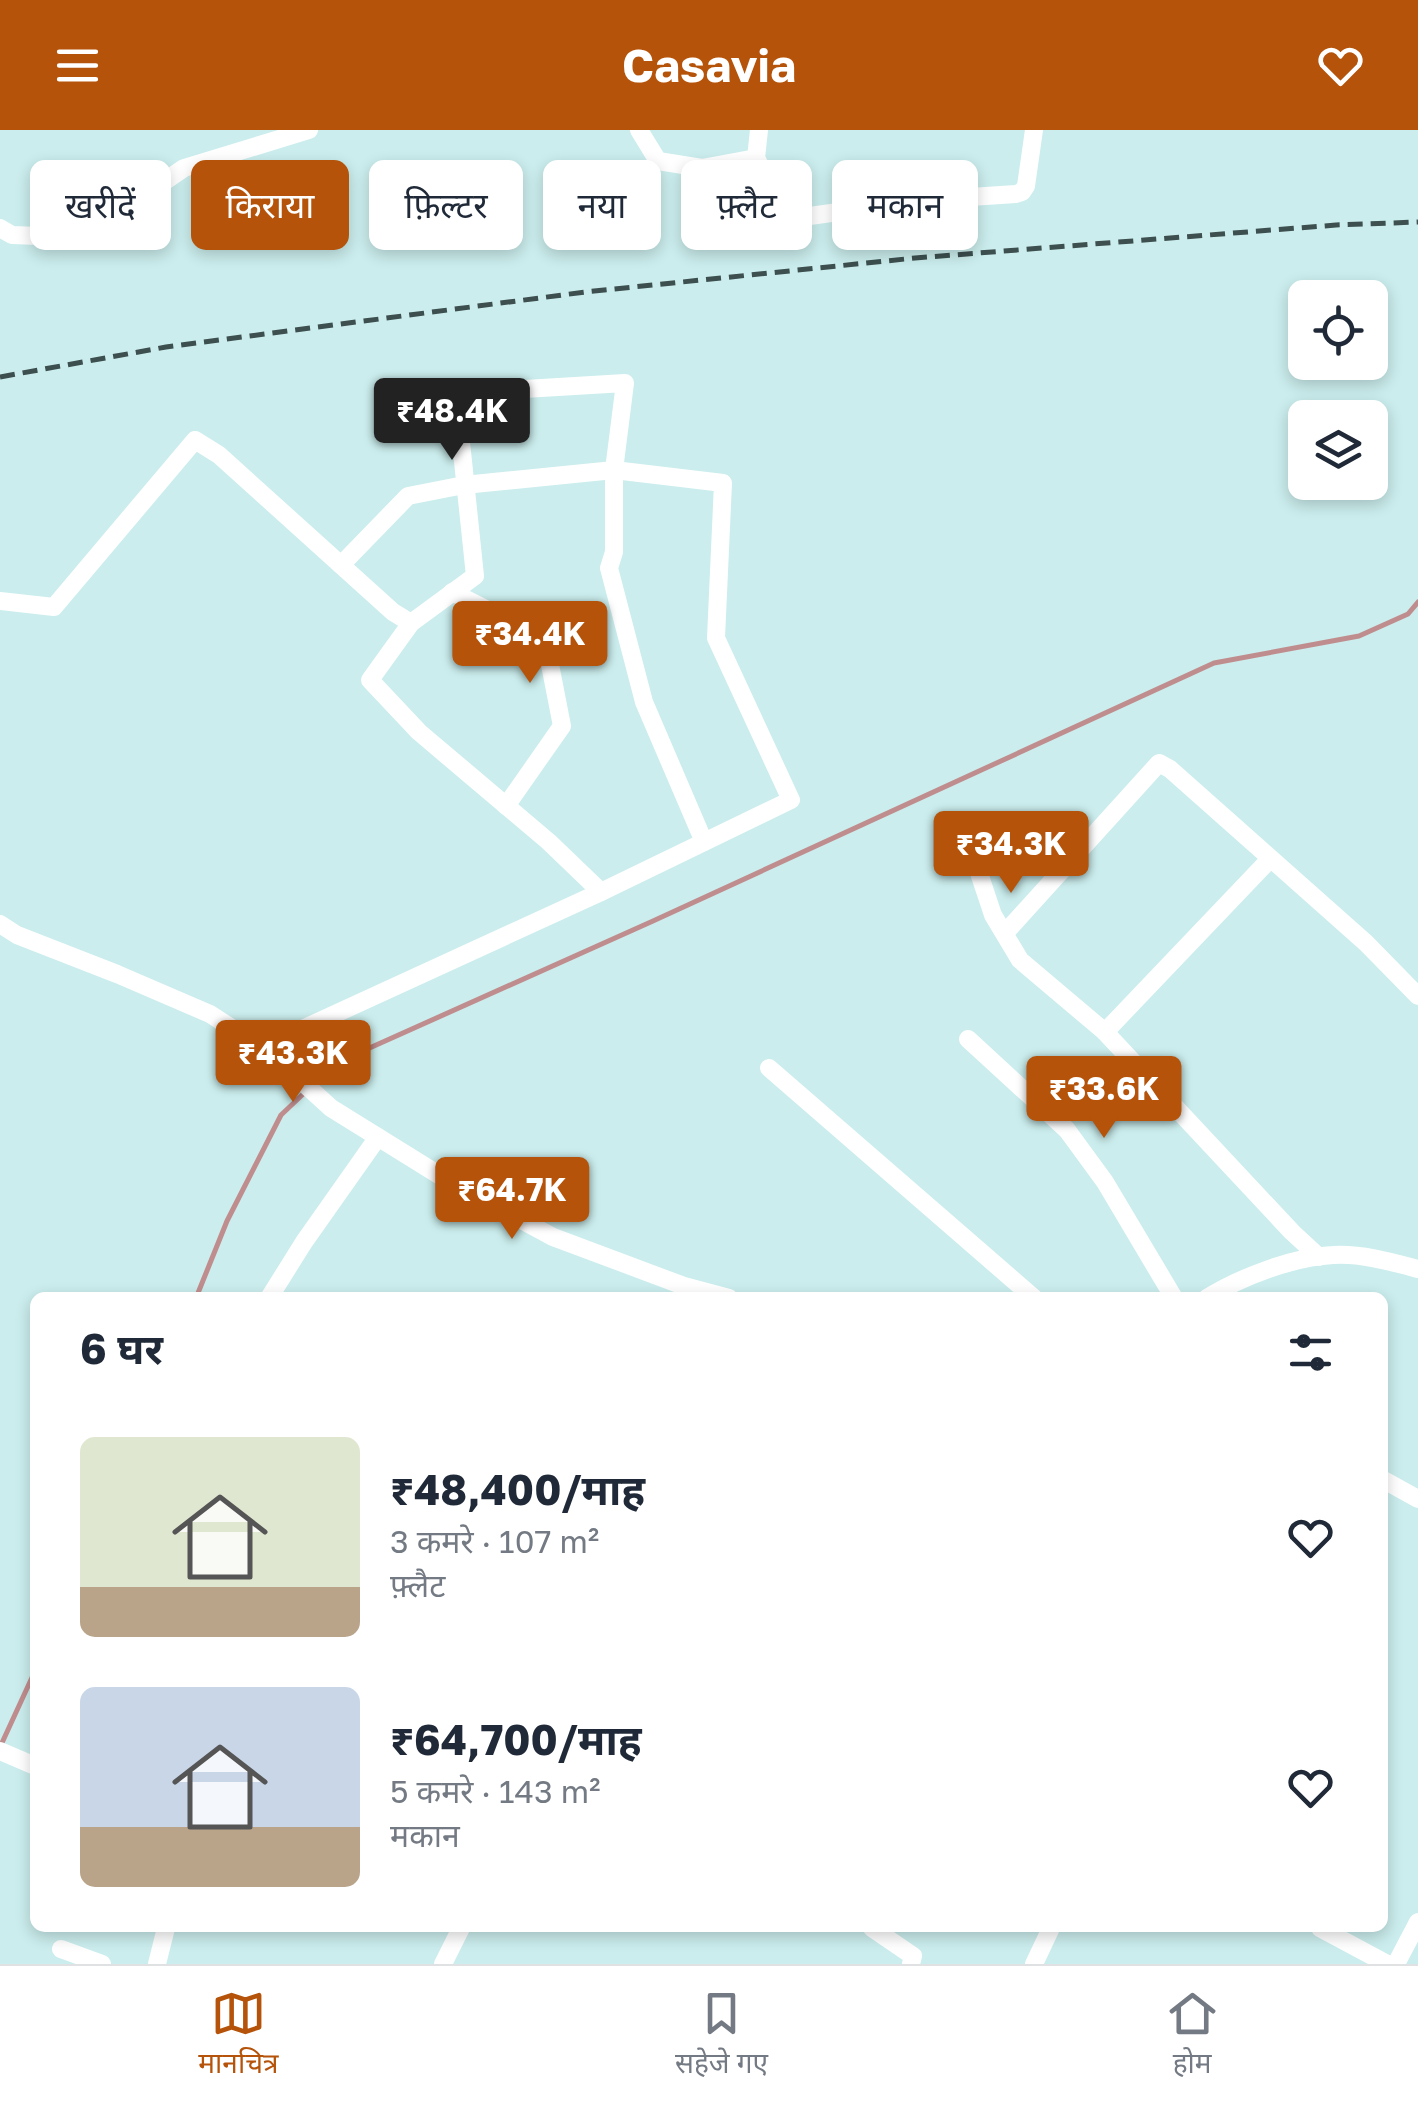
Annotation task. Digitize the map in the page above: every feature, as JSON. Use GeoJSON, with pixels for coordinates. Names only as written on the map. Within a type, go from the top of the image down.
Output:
{"type":"FeatureCollection","features":[{"type":"Feature","properties":{"kind":"street"},"geometry":{"type":"LineString","coordinates":[[0,228],[12,234],[39,236],[146,194],[184,168],[309,130]]}},
{"type":"Feature","properties":{"kind":"street"},"geometry":{"type":"LineString","coordinates":[[639,130],[658,161],[702,168],[756,158]]}},
{"type":"Feature","properties":{"kind":"street"},"geometry":{"type":"LineString","coordinates":[[759,130],[756,158],[766,177],[771,211],[788,219],[925,200],[1022,192],[1034,130]]}},
{"type":"Feature","properties":{"kind":"street"},"geometry":{"type":"LineString","coordinates":[[601,892],[549,842],[419,732],[370,680],[411,623],[475,576],[457,404],[490,391],[625,383],[614,470],[614,552],[609,568],[644,702],[704,842]]}},
{"type":"Feature","properties":{"kind":"street"},"geometry":{"type":"LineString","coordinates":[[0,602],[54,607],[195,440],[220,455],[393,612],[411,623]]}},
{"type":"Feature","properties":{"kind":"street"},"geometry":{"type":"LineString","coordinates":[[261,1048],[791,800],[716,638],[723,483],[614,470],[464,484],[408,496],[341,565]]}},
{"type":"Feature","properties":{"kind":"street"},"geometry":{"type":"LineString","coordinates":[[452,592],[545,639],[562,726],[506,806]]}},
{"type":"Feature","properties":{"kind":"street"},"geometry":{"type":"LineString","coordinates":[[1005,933],[1159,763],[1366,943],[1418,996]]}},
{"type":"Feature","properties":{"kind":"street"},"geometry":{"type":"LineString","coordinates":[[1105,1032],[1270,858]]}},
{"type":"Feature","properties":{"kind":"street"},"geometry":{"type":"LineString","coordinates":[[980,876],[993,915],[1020,960],[1105,1032],[1319,1257]]}},
{"type":"Feature","properties":{"kind":"street"},"geometry":{"type":"LineString","coordinates":[[0,924],[18,935],[210,1014],[286,1067],[331,1108],[447,1180],[553,1237],[706,1292]]}},
{"type":"Feature","properties":{"kind":"street"},"geometry":{"type":"LineString","coordinates":[[968,1039],[1066,1130],[1105,1182],[1170,1292]]}},
{"type":"Feature","properties":{"kind":"street"},"geometry":{"type":"LineString","coordinates":[[768,1068],[1027,1292]]}},
{"type":"Feature","properties":{"kind":"street"},"geometry":{"type":"LineString","coordinates":[[274,1292],[378,1137]]}},
{"type":"Feature","properties":{"kind":"street"},"geometry":{"type":"LineString","coordinates":[[1217,1292],[1230,1284],[1319,1257],[1350,1255],[1418,1270]]}},
{"type":"Feature","properties":{"kind":"street"},"geometry":{"type":"LineString","coordinates":[[1388,1482],[1418,1499]]}},
{"type":"Feature","properties":{"kind":"street"},"geometry":{"type":"LineString","coordinates":[[0,1751],[30,1764]]}},
{"type":"Feature","properties":{"kind":"street"},"geometry":{"type":"LineString","coordinates":[[1396,1964],[1418,1922]]}},
{"type":"Feature","properties":{"kind":"street"},"geometry":{"type":"LineString","coordinates":[[158,1964],[165,1932]]}},
{"type":"Feature","properties":{"kind":"street"},"geometry":{"type":"LineString","coordinates":[[443,1964],[459,1932]]}},
{"type":"Feature","properties":{"kind":"street"},"geometry":{"type":"LineString","coordinates":[[878,1932],[914,1956],[911,1964]]}},
{"type":"Feature","properties":{"kind":"street"},"geometry":{"type":"LineString","coordinates":[[1034,1964],[1049,1932]]}},
{"type":"Feature","properties":{"kind":"street"},"geometry":{"type":"LineString","coordinates":[[1327,1932],[1387,1964]]}},
{"type":"Feature","properties":{"kind":"street"},"geometry":{"type":"LineString","coordinates":[[61,1948],[102,1964]]}},
{"type":"Feature","properties":{"kind":"waterway"},"geometry":{"type":"LineString","coordinates":[[198,1292],[227,1221],[281,1115],[336,1063],[1214,663],[1359,636],[1408,614],[1418,602]]}},
{"type":"Feature","properties":{"kind":"waterway"},"geometry":{"type":"LineString","coordinates":[[1,1745],[30,1682]]}},
{"type":"Feature","properties":{"kind":"railway"},"geometry":{"type":"LineString","coordinates":[[0,377],[166,347],[585,292],[915,258],[1418,222]]}}]}
